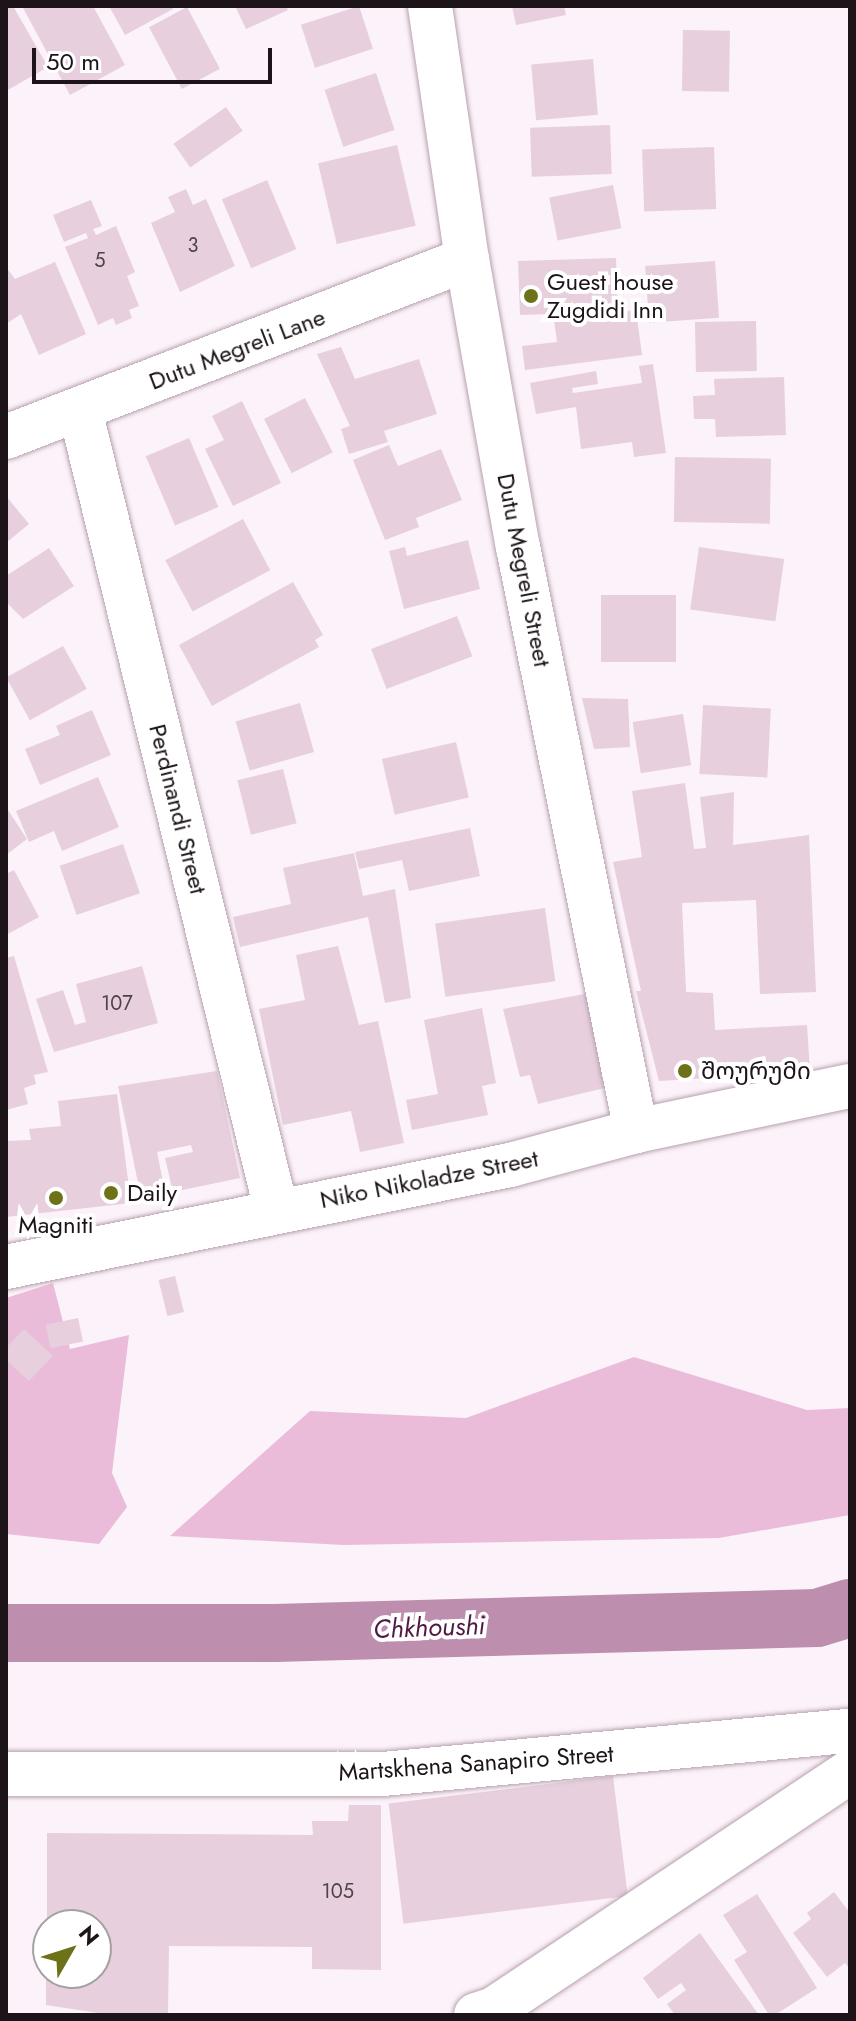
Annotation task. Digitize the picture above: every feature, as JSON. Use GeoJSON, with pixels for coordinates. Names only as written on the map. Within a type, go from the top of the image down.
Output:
{"type":"FeatureCollection","features":[{"type":"Feature","properties":{"kind":"street","name":"Dutu Megreli Street"},"geometry":{"type":"LineString","coordinates":[[430,6],[467,259],[518,547],[636,1131]]}},
{"type":"Feature","properties":{"kind":"street","name":"Dutu Megreli Lane"},"geometry":{"type":"LineString","coordinates":[[6,437],[467,259]]}},
{"type":"Feature","properties":{"kind":"street","name":"Perdinandi Street"},"geometry":{"type":"LineString","coordinates":[[80,410],[276,1209]]}},
{"type":"Feature","properties":{"kind":"street","name":"Niko Nikoladze Street"},"geometry":{"type":"LineString","coordinates":[[6,1267],[276,1209],[510,1165],[636,1131],[850,1086]]}},
{"type":"Feature","properties":{"kind":"street","name":"Martskhena Sanapiro Street"},"geometry":{"type":"LineString","coordinates":[[6,1774],[383,1774],[850,1731]]}},
{"type":"Feature","properties":{"kind":"street"},"geometry":{"type":"LineString","coordinates":[[488,2013],[850,1772]]}},
{"type":"Feature","properties":{"kind":"shaded area"},"geometry":{"type":"Polygon","coordinates":[[[53,1283],[70,1349],[129,1335],[112,1473],[127,1507],[99,1544],[6,1534],[6,1298],[53,1283]]]}},
{"type":"Feature","properties":{"kind":"shaded area"},"geometry":{"type":"Polygon","coordinates":[[[634,1357],[807,1410],[850,1408],[850,1515],[719,1538],[344,1545],[170,1536],[310,1411],[466,1418],[634,1357]]]}},
{"type":"Feature","properties":{"kind":"building"},"geometry":{"type":"Polygon","coordinates":[[[6,6],[13,6],[48,67],[6,91],[6,6]]]}},
{"type":"Feature","properties":{"kind":"building"},"geometry":{"type":"Polygon","coordinates":[[[22,6],[93,6],[125,65],[70,95],[22,6]]]}},
{"type":"Feature","properties":{"kind":"building"},"geometry":{"type":"Polygon","coordinates":[[[109,6],[172,6],[173,9],[125,35],[109,6]]]}},
{"type":"Feature","properties":{"kind":"building"},"geometry":{"type":"Polygon","coordinates":[[[235,6],[286,6],[288,10],[246,29],[235,6]]]}},
{"type":"Feature","properties":{"kind":"building"},"geometry":{"type":"Polygon","coordinates":[[[359,6],[373,49],[315,68],[301,25],[359,6]]]}},
{"type":"Feature","properties":{"kind":"building"},"geometry":{"type":"Polygon","coordinates":[[[512,6],[564,6],[566,15],[516,25],[512,6]]]}},
{"type":"Feature","properties":{"kind":"building"},"geometry":{"type":"Polygon","coordinates":[[[187,7],[220,69],[182,89],[149,27],[187,7]]]}},
{"type":"Feature","properties":{"kind":"building"},"geometry":{"type":"Polygon","coordinates":[[[683,30],[730,31],[729,92],[682,91],[683,30]]]}},
{"type":"Feature","properties":{"kind":"building"},"geometry":{"type":"Polygon","coordinates":[[[593,59],[598,115],[536,120],[531,64],[593,59]]]}},
{"type":"Feature","properties":{"kind":"building"},"geometry":{"type":"Polygon","coordinates":[[[376,73],[395,130],[343,147],[325,90],[376,73]]]}},
{"type":"Feature","properties":{"kind":"building"},"geometry":{"type":"Polygon","coordinates":[[[226,107],[243,131],[190,167],[174,144],[226,107]]]}},
{"type":"Feature","properties":{"kind":"building"},"geometry":{"type":"Polygon","coordinates":[[[610,125],[612,174],[532,177],[530,128],[610,125]]]}},
{"type":"Feature","properties":{"kind":"building"},"geometry":{"type":"Polygon","coordinates":[[[397,145],[416,226],[337,244],[318,163],[397,145]]]}},
{"type":"Feature","properties":{"kind":"building"},"geometry":{"type":"Polygon","coordinates":[[[714,147],[716,209],[644,211],[642,150],[714,147]]]}},
{"type":"Feature","properties":{"kind":"building"},"geometry":{"type":"Polygon","coordinates":[[[267,180],[296,249],[251,268],[222,199],[267,180]]]}},
{"type":"Feature","properties":{"kind":"building"},"geometry":{"type":"Polygon","coordinates":[[[613,185],[621,228],[558,241],[549,197],[613,185]]]}},
{"type":"Feature","properties":{"kind":"building"},"geometry":{"type":"Polygon","coordinates":[[[186,189],[193,205],[206,199],[235,266],[180,292],[151,223],[175,212],[168,197],[186,189]]]}},
{"type":"Feature","properties":{"kind":"building"},"geometry":{"type":"Polygon","coordinates":[[[91,200],[102,226],[93,229],[96,235],[116,226],[135,272],[127,276],[139,306],[129,310],[132,318],[116,325],[113,318],[98,325],[65,247],[88,238],[86,233],[64,242],[53,215],[91,200]]]}},
{"type":"Feature","properties":{"kind":"building"},"geometry":{"type":"Polygon","coordinates":[[[616,258],[618,312],[636,310],[642,355],[525,370],[522,346],[557,342],[554,320],[614,312],[520,315],[518,261],[616,258]]]}},
{"type":"Feature","properties":{"kind":"building"},"geometry":{"type":"Polygon","coordinates":[[[715,261],[719,318],[649,323],[645,266],[715,261]]]}},
{"type":"Feature","properties":{"kind":"building"},"geometry":{"type":"Polygon","coordinates":[[[55,262],[86,334],[39,355],[21,314],[6,324],[6,267],[15,279],[55,262]]]}},
{"type":"Feature","properties":{"kind":"building"},"geometry":{"type":"Polygon","coordinates":[[[756,321],[757,371],[696,372],[695,322],[756,321]]]}},
{"type":"Feature","properties":{"kind":"building"},"geometry":{"type":"Polygon","coordinates":[[[341,347],[355,379],[419,359],[437,414],[384,431],[388,442],[349,454],[341,429],[350,426],[317,354],[341,347]]]}},
{"type":"Feature","properties":{"kind":"building"},"geometry":{"type":"Polygon","coordinates":[[[653,364],[666,453],[634,457],[632,442],[581,449],[576,407],[536,414],[530,383],[596,371],[598,384],[572,388],[573,393],[642,383],[639,366],[653,364]]]}},
{"type":"Feature","properties":{"kind":"building"},"geometry":{"type":"Polygon","coordinates":[[[784,377],[786,435],[716,437],[715,419],[694,419],[693,396],[715,395],[714,379],[784,377]]]}},
{"type":"Feature","properties":{"kind":"building"},"geometry":{"type":"Polygon","coordinates":[[[305,398],[333,452],[292,473],[264,419],[305,398]]]}},
{"type":"Feature","properties":{"kind":"building"},"geometry":{"type":"Polygon","coordinates":[[[242,401],[281,483],[233,506],[205,449],[224,440],[212,416],[242,401]]]}},
{"type":"Feature","properties":{"kind":"building"},"geometry":{"type":"Polygon","coordinates":[[[189,438],[218,507],[175,525],[146,456],[189,438]]]}},
{"type":"Feature","properties":{"kind":"building"},"geometry":{"type":"Polygon","coordinates":[[[389,445],[398,466],[441,449],[462,500],[416,518],[419,527],[385,540],[353,460],[389,445]]]}},
{"type":"Feature","properties":{"kind":"building"},"geometry":{"type":"Polygon","coordinates":[[[675,457],[771,459],[770,524],[674,522],[675,457]]]}},
{"type":"Feature","properties":{"kind":"building"},"geometry":{"type":"Polygon","coordinates":[[[6,496],[29,524],[6,543],[6,496]]]}},
{"type":"Feature","properties":{"kind":"building"},"geometry":{"type":"Polygon","coordinates":[[[243,519],[270,570],[193,612],[165,560],[243,519]]]}},
{"type":"Feature","properties":{"kind":"building"},"geometry":{"type":"Polygon","coordinates":[[[468,540],[480,589],[404,609],[389,551],[405,547],[407,556],[468,540]]]}},
{"type":"Feature","properties":{"kind":"building"},"geometry":{"type":"Polygon","coordinates":[[[699,547],[784,559],[775,621],[690,609],[699,547]]]}},
{"type":"Feature","properties":{"kind":"building"},"geometry":{"type":"Polygon","coordinates":[[[49,548],[74,586],[23,619],[6,602],[6,576],[49,548]]]}},
{"type":"Feature","properties":{"kind":"building"},"geometry":{"type":"Polygon","coordinates":[[[293,582],[323,635],[315,640],[319,647],[212,706],[179,645],[293,582]]]}},
{"type":"Feature","properties":{"kind":"building"},"geometry":{"type":"Polygon","coordinates":[[[601,595],[676,595],[676,662],[601,662],[601,595]]]}},
{"type":"Feature","properties":{"kind":"building"},"geometry":{"type":"Polygon","coordinates":[[[457,616],[472,656],[387,689],[371,649],[457,616]]]}},
{"type":"Feature","properties":{"kind":"building"},"geometry":{"type":"Polygon","coordinates":[[[63,646],[87,689],[30,720],[6,678],[63,646]]]}},
{"type":"Feature","properties":{"kind":"building"},"geometry":{"type":"Polygon","coordinates":[[[582,698],[628,699],[630,747],[594,749],[582,698]]]}},
{"type":"Feature","properties":{"kind":"building"},"geometry":{"type":"Polygon","coordinates":[[[300,703],[314,752],[250,770],[236,721],[300,703]]]}},
{"type":"Feature","properties":{"kind":"building"},"geometry":{"type":"Polygon","coordinates":[[[703,705],[771,709],[767,777],[699,774],[703,705]]]}},
{"type":"Feature","properties":{"kind":"building"},"geometry":{"type":"Polygon","coordinates":[[[92,710],[111,755],[40,785],[25,749],[60,735],[56,726],[92,710]]]}},
{"type":"Feature","properties":{"kind":"building"},"geometry":{"type":"Polygon","coordinates":[[[683,714],[691,765],[641,773],[633,722],[683,714]]]}},
{"type":"Feature","properties":{"kind":"building"},"geometry":{"type":"Polygon","coordinates":[[[456,742],[469,798],[395,815],[382,759],[456,742]]]}},
{"type":"Feature","properties":{"kind":"building"},"geometry":{"type":"Polygon","coordinates":[[[283,769],[297,823],[251,835],[237,780],[283,769]]]}},
{"type":"Feature","properties":{"kind":"building"},"geometry":{"type":"Polygon","coordinates":[[[98,777],[119,827],[62,851],[54,831],[29,842],[16,811],[98,777]]]}},
{"type":"Feature","properties":{"kind":"building"},"geometry":{"type":"Polygon","coordinates":[[[685,783],[694,849],[706,848],[700,797],[734,792],[733,845],[809,835],[816,992],[760,994],[756,900],[682,903],[686,992],[713,993],[715,1030],[807,1025],[810,1072],[659,1081],[636,991],[641,991],[613,862],[642,857],[632,791],[685,783]]]}},
{"type":"Feature","properties":{"kind":"building"},"geometry":{"type":"Polygon","coordinates":[[[6,807],[27,839],[6,855],[6,807]]]}},
{"type":"Feature","properties":{"kind":"building"},"geometry":{"type":"Polygon","coordinates":[[[470,828],[480,876],[409,891],[402,860],[359,869],[355,852],[470,828]]]}},
{"type":"Feature","properties":{"kind":"building"},"geometry":{"type":"Polygon","coordinates":[[[123,844],[140,893],[77,915],[60,866],[123,844]]]}},
{"type":"Feature","properties":{"kind":"building"},"geometry":{"type":"Polygon","coordinates":[[[354,853],[363,896],[395,889],[411,998],[385,1003],[368,917],[240,947],[233,917],[291,904],[283,868],[354,853]]]}},
{"type":"Feature","properties":{"kind":"building"},"geometry":{"type":"Polygon","coordinates":[[[14,870],[39,917],[6,935],[6,874],[14,870]]]}},
{"type":"Feature","properties":{"kind":"building"},"geometry":{"type":"Polygon","coordinates":[[[545,908],[555,981],[445,997],[435,923],[545,908]]]}},
{"type":"Feature","properties":{"kind":"building"},"geometry":{"type":"Polygon","coordinates":[[[338,946],[359,1025],[378,1021],[404,1143],[360,1152],[351,1111],[283,1125],[259,1009],[305,1000],[296,955],[338,946]]]}},
{"type":"Feature","properties":{"kind":"building"},"geometry":{"type":"Polygon","coordinates":[[[14,956],[48,1072],[34,1075],[36,1084],[24,1088],[28,1104],[6,1110],[6,958],[14,956]]]}},
{"type":"Feature","properties":{"kind":"building"},"geometry":{"type":"Polygon","coordinates":[[[142,966],[158,1023],[54,1052],[36,999],[63,990],[75,1025],[86,1022],[76,984],[142,966]]]}},
{"type":"Feature","properties":{"kind":"building"},"geometry":{"type":"Polygon","coordinates":[[[590,993],[613,1086],[538,1104],[530,1075],[520,1077],[503,1009],[590,993]]]}},
{"type":"Feature","properties":{"kind":"building"},"geometry":{"type":"Polygon","coordinates":[[[482,1008],[496,1083],[482,1086],[488,1115],[412,1130],[406,1100],[438,1094],[424,1020],[482,1008]]]}},
{"type":"Feature","properties":{"kind":"building"},"geometry":{"type":"Polygon","coordinates":[[[217,1071],[240,1178],[173,1192],[165,1158],[193,1152],[191,1145],[157,1152],[166,1197],[142,1202],[118,1086],[217,1071]]]}},
{"type":"Feature","properties":{"kind":"building"},"geometry":{"type":"Polygon","coordinates":[[[117,1094],[131,1203],[6,1217],[6,1141],[31,1140],[29,1129],[61,1126],[58,1101],[117,1094]]]}},
{"type":"Feature","properties":{"kind":"building"},"geometry":{"type":"Polygon","coordinates":[[[175,1276],[184,1312],[167,1316],[159,1280],[175,1276]]]}},
{"type":"Feature","properties":{"kind":"building"},"geometry":{"type":"Polygon","coordinates":[[[78,1318],[83,1341],[51,1348],[46,1325],[78,1318]]]}},
{"type":"Feature","properties":{"kind":"building"},"geometry":{"type":"Polygon","coordinates":[[[24,1329],[53,1356],[29,1381],[6,1360],[6,1348],[24,1329]]]}},
{"type":"Feature","properties":{"kind":"building"},"geometry":{"type":"Polygon","coordinates":[[[613,1776],[628,1896],[403,1924],[389,1804],[613,1776]]]}},
{"type":"Feature","properties":{"kind":"building"},"geometry":{"type":"Polygon","coordinates":[[[349,1805],[381,1805],[381,1970],[312,1969],[312,1947],[169,1946],[168,2015],[111,2015],[46,2005],[46,1989],[112,1989],[112,1909],[47,1909],[47,1833],[313,1835],[312,1821],[348,1821],[349,1805]]]}},
{"type":"Feature","properties":{"kind":"building"},"geometry":{"type":"Polygon","coordinates":[[[834,1892],[850,1913],[850,1969],[845,1963],[827,1977],[793,1933],[811,1919],[807,1913],[834,1892]]]}},
{"type":"Feature","properties":{"kind":"building"},"geometry":{"type":"Polygon","coordinates":[[[757,1894],[817,1988],[775,2015],[769,2015],[734,1960],[747,1952],[723,1915],[757,1894]]]}},
{"type":"Feature","properties":{"kind":"building"},"geometry":{"type":"Polygon","coordinates":[[[700,1933],[759,2015],[675,2015],[667,2004],[686,1990],[681,1983],[658,1999],[643,1978],[700,1933]]]}},
{"type":"Feature","properties":{"kind":"waterway","name":"Chkhoushi"},"geometry":{"type":"LineString","coordinates":[[6,1633],[274,1633],[817,1618],[850,1608]]}},
{"type":"Feature","properties":{"kind":"place","name":"Guest house Zugdidi Inn"},"geometry":{"type":"Point","coordinates":[531,296]}},
{"type":"Feature","properties":{"kind":"place","name":"შოურუმი"},"geometry":{"type":"Point","coordinates":[685,1071]}},
{"type":"Feature","properties":{"kind":"place","name":"Daily"},"geometry":{"type":"Point","coordinates":[111,1193]}},
{"type":"Feature","properties":{"kind":"place","name":"Magniti"},"geometry":{"type":"Point","coordinates":[56,1198]}}]}
